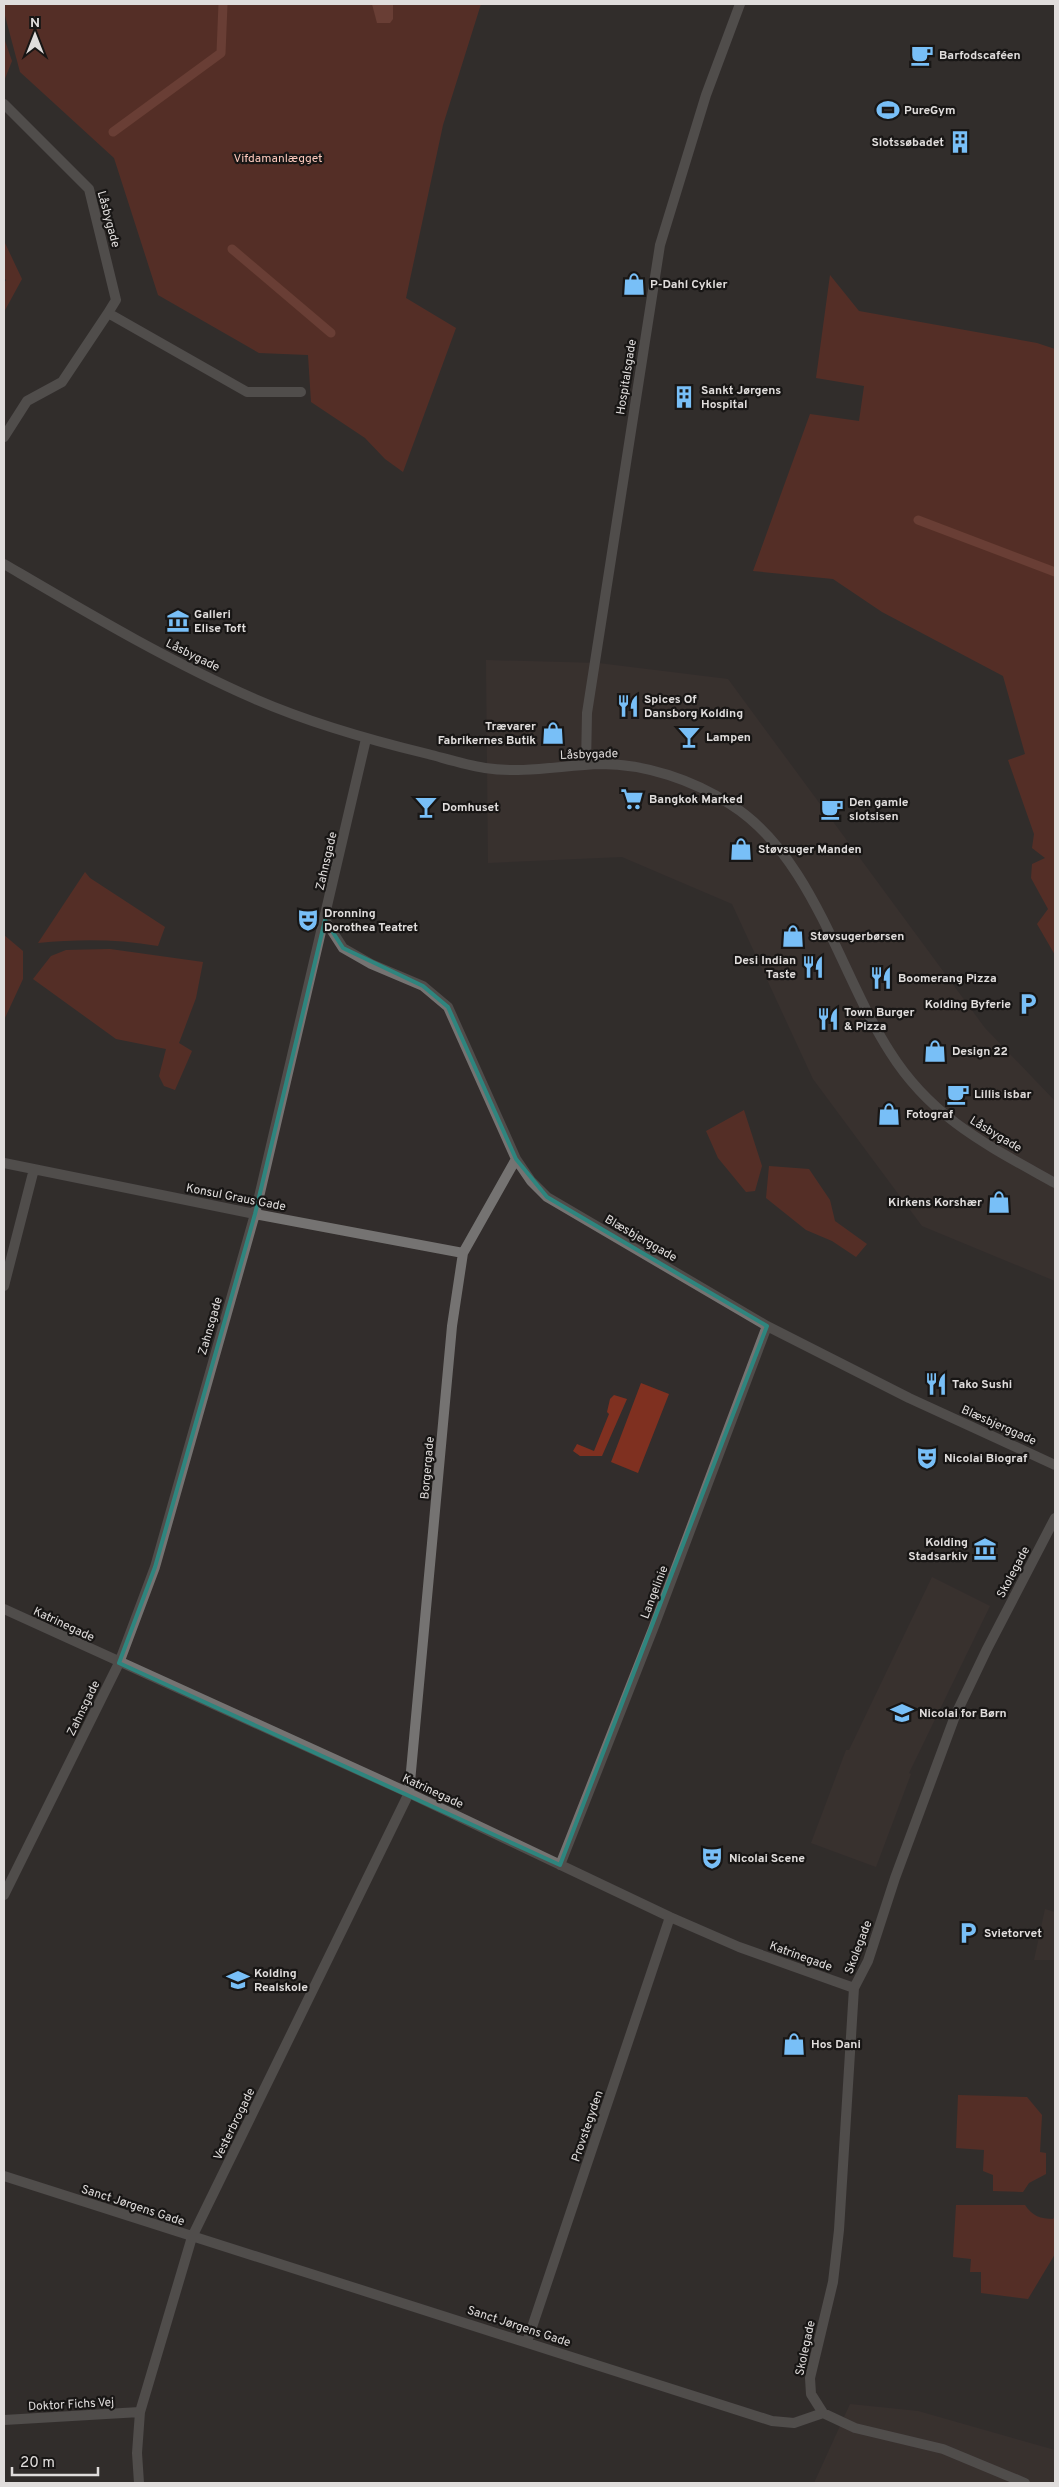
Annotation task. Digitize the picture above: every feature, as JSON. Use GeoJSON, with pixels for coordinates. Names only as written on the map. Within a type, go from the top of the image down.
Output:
{"type":"FeatureCollection","features":[{"type":"Feature","properties":{"kind":"street","name":"Hospitalsgade"},"geometry":{"type":"LineString","coordinates":[[586,765],[588,713],[660,245],[706,95],[740,4]]}},
{"type":"Feature","properties":{"kind":"street","name":"Låsbygade"},"geometry":{"type":"LineString","coordinates":[[4,104],[89,189],[116,300],[62,382],[28,401],[4,437]]}},
{"type":"Feature","properties":{"kind":"street"},"geometry":{"type":"LineString","coordinates":[[108,313],[247,392],[301,392]]}},
{"type":"Feature","properties":{"kind":"street","name":"Låsbygade"},"geometry":{"type":"LineString","coordinates":[[4,564],[113,629],[256,700],[366,739],[486,768],[518,770],[586,765],[630,765],[688,783],[730,804],[759,824],[780,850],[816,906],[889,1052],[915,1086],[943,1114],[978,1140],[1055,1184]]}},
{"type":"Feature","properties":{"kind":"street","name":"Zahnsgade"},"geometry":{"type":"LineString","coordinates":[[4,1895],[119,1663],[155,1567],[255,1214],[326,920],[366,739]]}},
{"type":"Feature","properties":{"kind":"street","name":"Blæsbjerggade"},"geometry":{"type":"LineString","coordinates":[[326,920],[343,948],[371,964],[423,986],[448,1006],[516,1159],[531,1182],[547,1197],[767,1326],[909,1398],[1055,1465]]}},
{"type":"Feature","properties":{"kind":"street","name":"Borgergade"},"geometry":{"type":"LineString","coordinates":[[409,1793],[452,1336],[463,1253],[516,1159]]}},
{"type":"Feature","properties":{"kind":"street","name":"Konsul Graus Gade"},"geometry":{"type":"LineString","coordinates":[[4,1163],[255,1214],[463,1253]]}},
{"type":"Feature","properties":{"kind":"street"},"geometry":{"type":"LineString","coordinates":[[4,1286],[34,1169]]}},
{"type":"Feature","properties":{"kind":"street","name":"Langelinie"},"geometry":{"type":"LineString","coordinates":[[560,1865],[653,1630],[767,1326]]}},
{"type":"Feature","properties":{"kind":"street","name":"Skolegade"},"geometry":{"type":"LineString","coordinates":[[823,2413],[811,2394],[810,2378],[833,2282],[839,2230],[854,1988],[868,1961],[895,1878],[955,1716],[987,1649],[1055,1518]]}},
{"type":"Feature","properties":{"kind":"street","name":"Katrinegade"},"geometry":{"type":"LineString","coordinates":[[4,1609],[119,1663],[409,1793],[670,1918],[739,1947],[854,1988]]}},
{"type":"Feature","properties":{"kind":"street","name":"Vesterbrogade"},"geometry":{"type":"LineString","coordinates":[[139,2483],[137,2453],[140,2412],[192,2237],[409,1793]]}},
{"type":"Feature","properties":{"kind":"street","name":"Provstegyden"},"geometry":{"type":"LineString","coordinates":[[527,2342],[670,1918]]}},
{"type":"Feature","properties":{"kind":"street","name":"Sanct Jørgens Gade"},"geometry":{"type":"LineString","coordinates":[[4,2176],[772,2422],[794,2423],[823,2413]]}},
{"type":"Feature","properties":{"kind":"street","name":"Doktor Fichs Vej"},"geometry":{"type":"LineString","coordinates":[[4,2420],[140,2412]]}},
{"type":"Feature","properties":{"kind":"street"},"geometry":{"type":"LineString","coordinates":[[823,2413],[855,2428],[943,2449],[1025,2483]]}},
{"type":"Feature","properties":{"kind":"highlighted area"},"geometry":{"type":"Polygon","coordinates":[[[325,920],[343,948],[423,986],[448,1007],[516,1159],[547,1197],[767,1326],[560,1865],[119,1663],[155,1567],[255,1214],[325,920]]]}},
{"type":"Feature","properties":{"kind":"shaded area"},"geometry":{"type":"Polygon","coordinates":[[[372,4],[393,4],[393,19],[390,23],[377,23],[372,4]]]}},
{"type":"Feature","properties":{"kind":"shaded area"},"geometry":{"type":"Polygon","coordinates":[[[486,660],[598,663],[728,679],[985,1028],[1055,1101],[1055,1281],[922,1226],[813,1079],[732,904],[622,857],[488,863],[486,660]]]}},
{"type":"Feature","properties":{"kind":"shaded area","name":"Nicolai for Børn"},"geometry":{"type":"Polygon","coordinates":[[[932,1577],[990,1606],[909,1773],[911,1774],[876,1867],[811,1843],[846,1750],[849,1750],[932,1577]]]}},
{"type":"Feature","properties":{"kind":"shaded area"},"geometry":{"type":"Polygon","coordinates":[[[1045,1909],[1055,1912],[1055,1960],[1034,1960],[1045,1909]]]}},
{"type":"Feature","properties":{"kind":"shaded area"},"geometry":{"type":"Polygon","coordinates":[[[850,2404],[918,2411],[1055,2450],[1055,2483],[814,2483],[850,2404]]]}},
{"type":"Feature","properties":{"kind":"green space","name":"Vifdamanlægget"},"geometry":{"type":"Polygon","coordinates":[[[4,4],[481,4],[443,125],[406,298],[456,328],[403,472],[385,459],[365,438],[311,402],[308,355],[259,353],[158,295],[114,158],[20,72],[4,12],[4,4]]]}},
{"type":"Feature","properties":{"kind":"green space"},"geometry":{"type":"Polygon","coordinates":[[[4,38],[12,61],[4,81],[4,38]]]}},
{"type":"Feature","properties":{"kind":"green space"},"geometry":{"type":"Polygon","coordinates":[[[4,241],[22,279],[4,312],[4,283],[6,280],[4,278],[4,241]]]}},
{"type":"Feature","properties":{"kind":"green space"},"geometry":{"type":"Polygon","coordinates":[[[830,275],[859,311],[1037,343],[1055,349],[1055,955],[1037,924],[1048,909],[1031,878],[1032,864],[1045,858],[1032,848],[1034,834],[1008,760],[1025,754],[1003,676],[882,612],[833,579],[753,571],[810,414],[859,421],[864,386],[816,378],[830,275]]]}},
{"type":"Feature","properties":{"kind":"green space"},"geometry":{"type":"Polygon","coordinates":[[[85,872],[90,878],[165,927],[158,946],[98,940],[38,943],[85,872]]]}},
{"type":"Feature","properties":{"kind":"green space"},"geometry":{"type":"Polygon","coordinates":[[[4,935],[23,951],[23,979],[4,1020],[4,935]]]}},
{"type":"Feature","properties":{"kind":"green space"},"geometry":{"type":"Polygon","coordinates":[[[110,949],[203,962],[196,998],[179,1043],[192,1051],[175,1090],[164,1086],[159,1076],[166,1049],[116,1039],[33,979],[51,956],[66,950],[110,949]]]}},
{"type":"Feature","properties":{"kind":"green space"},"geometry":{"type":"Polygon","coordinates":[[[744,1110],[762,1166],[755,1191],[746,1192],[718,1158],[706,1131],[744,1110]]]}},
{"type":"Feature","properties":{"kind":"green space"},"geometry":{"type":"Polygon","coordinates":[[[769,1166],[809,1169],[830,1200],[835,1221],[867,1244],[856,1257],[832,1241],[806,1230],[766,1198],[769,1166]]]}},
{"type":"Feature","properties":{"kind":"green space"},"geometry":{"type":"Polygon","coordinates":[[[641,1383],[669,1394],[638,1473],[611,1462],[641,1383]]]}},
{"type":"Feature","properties":{"kind":"green space"},"geometry":{"type":"Polygon","coordinates":[[[614,1395],[627,1399],[602,1456],[580,1456],[573,1451],[577,1444],[594,1451],[609,1414],[607,1412],[610,1399],[614,1395]]]}},
{"type":"Feature","properties":{"kind":"green space"},"geometry":{"type":"Polygon","coordinates":[[[958,2095],[1027,2097],[1042,2115],[1040,2152],[1046,2153],[1046,2174],[1029,2183],[1023,2192],[993,2191],[993,2175],[983,2171],[984,2150],[956,2148],[958,2095]]]}},
{"type":"Feature","properties":{"kind":"green space"},"geometry":{"type":"Polygon","coordinates":[[[956,2205],[1025,2205],[1031,2212],[1041,2217],[1053,2219],[1055,2216],[1055,2254],[1028,2299],[981,2293],[981,2272],[970,2272],[971,2259],[953,2257],[956,2205]]]}},
{"type":"Feature","properties":{"kind":"waterway"},"geometry":{"type":"LineString","coordinates":[[113,132],[221,53],[223,4]]}},
{"type":"Feature","properties":{"kind":"waterway"},"geometry":{"type":"LineString","coordinates":[[232,249],[331,333]]}},
{"type":"Feature","properties":{"kind":"waterway"},"geometry":{"type":"LineString","coordinates":[[918,520],[1055,572]]}},
{"type":"Feature","properties":{"kind":"place","name":"Barfodscaféen"},"geometry":{"type":"Point","coordinates":[922,55]}},
{"type":"Feature","properties":{"kind":"place","name":"PureGym"},"geometry":{"type":"Point","coordinates":[888,110]}},
{"type":"Feature","properties":{"kind":"place","name":"Slotssøbadet"},"geometry":{"type":"Point","coordinates":[960,142]}},
{"type":"Feature","properties":{"kind":"place","name":"P-Dahl Cykler"},"geometry":{"type":"Point","coordinates":[634,284]}},
{"type":"Feature","properties":{"kind":"place","name":"Sankt Jørgens Hospital"},"geometry":{"type":"Point","coordinates":[684,397]}},
{"type":"Feature","properties":{"kind":"place","name":"Galleri Elise Toft"},"geometry":{"type":"Point","coordinates":[178,621]}},
{"type":"Feature","properties":{"kind":"place","name":"Spices Of Dansborg Kolding"},"geometry":{"type":"Point","coordinates":[628,706]}},
{"type":"Feature","properties":{"kind":"place","name":"Trævarer Fabrikernes Butik"},"geometry":{"type":"Point","coordinates":[553,733]}},
{"type":"Feature","properties":{"kind":"place","name":"Lampen"},"geometry":{"type":"Point","coordinates":[689,737]}},
{"type":"Feature","properties":{"kind":"place","name":"Bangkok Marked"},"geometry":{"type":"Point","coordinates":[632,799]}},
{"type":"Feature","properties":{"kind":"place","name":"Domhuset"},"geometry":{"type":"Point","coordinates":[426,807]}},
{"type":"Feature","properties":{"kind":"place","name":"Den gamle slotsisen"},"geometry":{"type":"Point","coordinates":[832,809]}},
{"type":"Feature","properties":{"kind":"place","name":"Støvsuger Manden"},"geometry":{"type":"Point","coordinates":[741,849]}},
{"type":"Feature","properties":{"kind":"place","name":"Dronning Dorothea Teatret"},"geometry":{"type":"Point","coordinates":[308,920]}},
{"type":"Feature","properties":{"kind":"place","name":"Støvsugerbørsen"},"geometry":{"type":"Point","coordinates":[793,936]}},
{"type":"Feature","properties":{"kind":"place","name":"Desi Indian Taste"},"geometry":{"type":"Point","coordinates":[813,967]}},
{"type":"Feature","properties":{"kind":"place","name":"Boomerang Pizza"},"geometry":{"type":"Point","coordinates":[881,978]}},
{"type":"Feature","properties":{"kind":"place","name":"Kolding Byferie"},"geometry":{"type":"Point","coordinates":[1028,1004]}},
{"type":"Feature","properties":{"kind":"place","name":"Town Burger & Pizza"},"geometry":{"type":"Point","coordinates":[828,1019]}},
{"type":"Feature","properties":{"kind":"place","name":"Design 22"},"geometry":{"type":"Point","coordinates":[935,1051]}},
{"type":"Feature","properties":{"kind":"place","name":"Lillis isbar"},"geometry":{"type":"Point","coordinates":[958,1094]}},
{"type":"Feature","properties":{"kind":"place","name":"Fotograf"},"geometry":{"type":"Point","coordinates":[889,1114]}},
{"type":"Feature","properties":{"kind":"place","name":"Kirkens Korshær"},"geometry":{"type":"Point","coordinates":[999,1202]}},
{"type":"Feature","properties":{"kind":"place","name":"Tako Sushi"},"geometry":{"type":"Point","coordinates":[936,1384]}},
{"type":"Feature","properties":{"kind":"place","name":"Nicolai Biograf"},"geometry":{"type":"Point","coordinates":[927,1458]}},
{"type":"Feature","properties":{"kind":"place","name":"Kolding Stadsarkiv"},"geometry":{"type":"Point","coordinates":[985,1549]}},
{"type":"Feature","properties":{"kind":"place","name":"Nicolai for Børn"},"geometry":{"type":"Point","coordinates":[902,1713]}},
{"type":"Feature","properties":{"kind":"place","name":"Nicolai Scene"},"geometry":{"type":"Point","coordinates":[712,1858]}},
{"type":"Feature","properties":{"kind":"place","name":"Svietorvet"},"geometry":{"type":"Point","coordinates":[968,1933]}},
{"type":"Feature","properties":{"kind":"place","name":"Kolding Realskole"},"geometry":{"type":"Point","coordinates":[238,1980]}},
{"type":"Feature","properties":{"kind":"place","name":"Hos Dani"},"geometry":{"type":"Point","coordinates":[794,2044]}}]}
